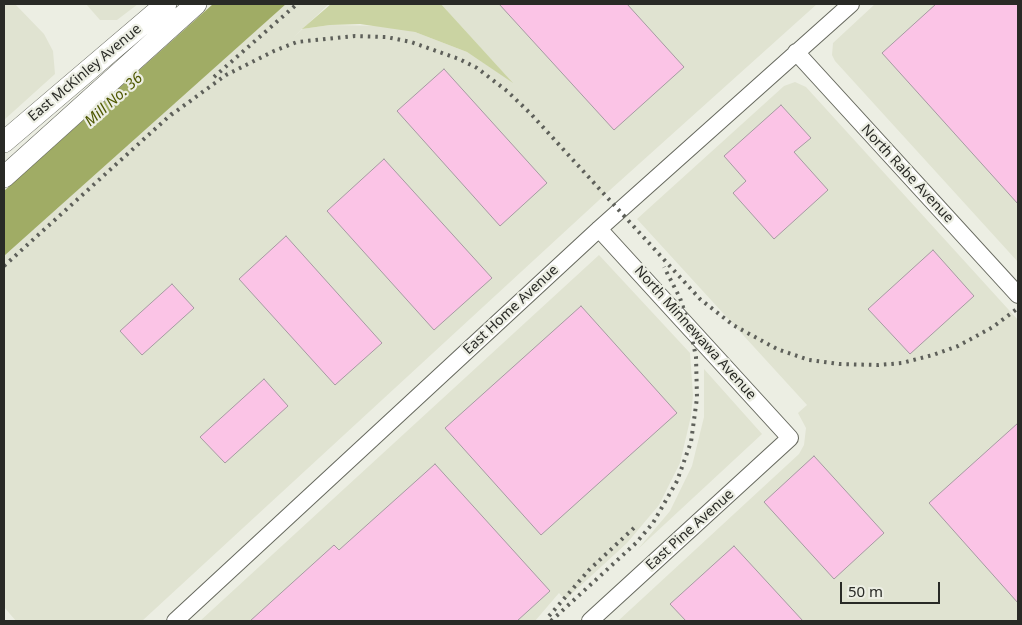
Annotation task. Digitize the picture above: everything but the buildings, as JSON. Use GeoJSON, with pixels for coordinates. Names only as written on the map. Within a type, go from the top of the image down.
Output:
{"type":"FeatureCollection","features":[{"type":"Feature","properties":{"kind":"main road","name":"East McKinley Avenue"},"geometry":{"type":"LineString","coordinates":[[4,142],[166,4]]}},
{"type":"Feature","properties":{"kind":"main road","name":"East McKinley Avenue"},"geometry":{"type":"LineString","coordinates":[[4,177],[196,4]]}},
{"type":"Feature","properties":{"kind":"main road"},"geometry":{"type":"LineString","coordinates":[[104,57],[118,74]]}},
{"type":"Feature","properties":{"kind":"main road"},"geometry":{"type":"LineString","coordinates":[[4,146],[20,128]]}},
{"type":"Feature","properties":{"kind":"street","name":"East Home Avenue"},"geometry":{"type":"LineString","coordinates":[[175,621],[599,229],[851,4]]}},
{"type":"Feature","properties":{"kind":"street","name":"North Rabe Avenue"},"geometry":{"type":"LineString","coordinates":[[796,52],[1018,295]]}},
{"type":"Feature","properties":{"kind":"street","name":"North Minnewawa Avenue"},"geometry":{"type":"LineString","coordinates":[[599,229],[790,438]]}},
{"type":"Feature","properties":{"kind":"street","name":"East Pine Avenue"},"geometry":{"type":"LineString","coordinates":[[590,621],[790,438]]}},
{"type":"Feature","properties":{"kind":"shaded area"},"geometry":{"type":"Polygon","coordinates":[[[4,4],[15,4],[44,34],[53,51],[55,74],[4,120],[4,4]]]}},
{"type":"Feature","properties":{"kind":"shaded area"},"geometry":{"type":"Polygon","coordinates":[[[86,4],[138,4],[117,20],[100,20],[86,4]]]}},
{"type":"Feature","properties":{"kind":"shaded area"},"geometry":{"type":"Polygon","coordinates":[[[286,4],[329,4],[303,29],[330,25],[386,26],[415,32],[467,52],[510,80],[441,4],[817,4],[610,190],[142,621],[16,621],[4,607],[4,256],[286,4]]]}},
{"type":"Feature","properties":{"kind":"shaded area"},"geometry":{"type":"Polygon","coordinates":[[[331,4],[441,4],[513,83],[467,52],[415,32],[360,24],[330,25],[302,29],[331,4]]]}},
{"type":"Feature","properties":{"kind":"shaded area"},"geometry":{"type":"Polygon","coordinates":[[[875,4],[1018,4],[1018,262],[835,61],[832,55],[833,43],[875,4]]]}},
{"type":"Feature","properties":{"kind":"shaded area"},"geometry":{"type":"Polygon","coordinates":[[[795,82],[806,87],[1018,320],[1018,621],[618,621],[799,454],[804,445],[806,428],[798,413],[807,405],[637,219],[784,86],[795,82]]]}},
{"type":"Feature","properties":{"kind":"shaded area"},"geometry":{"type":"Polygon","coordinates":[[[599,255],[690,353],[693,395],[691,416],[680,463],[659,505],[627,543],[565,600],[559,593],[535,621],[200,621],[599,255]]]}},
{"type":"Feature","properties":{"kind":"shaded area"},"geometry":{"type":"Polygon","coordinates":[[[704,369],[762,434],[638,549],[670,511],[692,466],[704,417],[704,369]]]}},
{"type":"Feature","properties":{"kind":"water","name":"Mill No. 36"},"geometry":{"type":"Polygon","coordinates":[[[213,4],[286,4],[4,256],[4,191],[213,4]]]}},
{"type":"Feature","properties":{"kind":"railway"},"geometry":{"type":"LineString","coordinates":[[214,77],[297,4]]}},
{"type":"Feature","properties":{"kind":"railway"},"geometry":{"type":"LineString","coordinates":[[171,115],[226,75],[274,51],[297,42],[355,36],[386,37],[411,42],[459,59],[477,68],[507,91],[531,114],[700,299],[733,325],[777,349],[809,360],[839,364],[878,365],[902,363],[958,346],[993,327],[1018,308]]}},
{"type":"Feature","properties":{"kind":"railway"},"geometry":{"type":"LineString","coordinates":[[4,266],[176,110]]}},
{"type":"Feature","properties":{"kind":"railway"},"geometry":{"type":"LineString","coordinates":[[551,621],[636,543],[653,523],[677,481],[691,442],[697,398],[696,357],[690,328],[680,298],[664,267]]}},
{"type":"Feature","properties":{"kind":"railway"},"geometry":{"type":"LineString","coordinates":[[549,616],[589,570],[636,526]]}}]}
